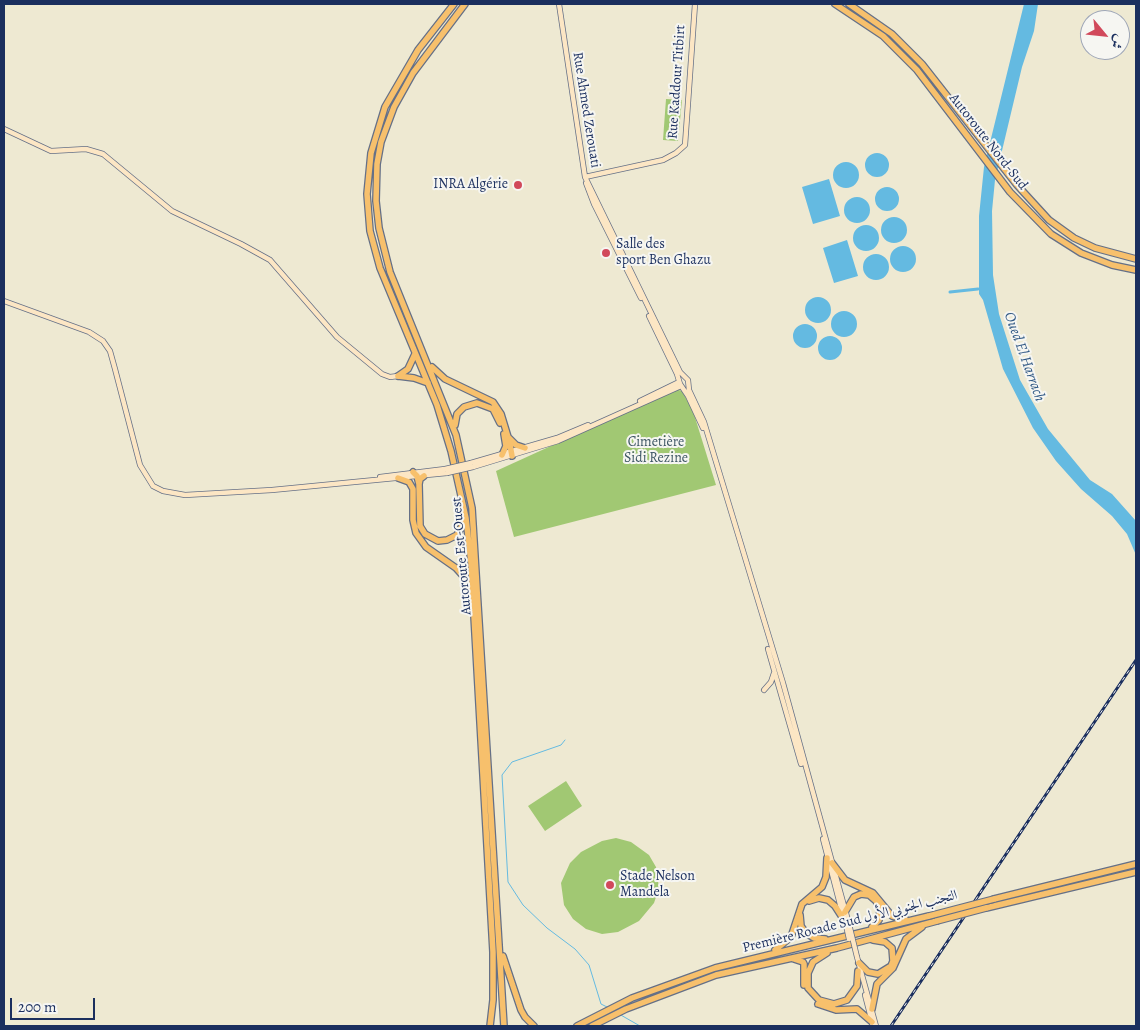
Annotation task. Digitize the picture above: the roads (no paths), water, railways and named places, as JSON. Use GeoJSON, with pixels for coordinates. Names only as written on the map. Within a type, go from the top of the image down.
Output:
{"type":"FeatureCollection","features":[{"type":"Feature","properties":{"kind":"highway","name":"Autoroute Est-Ouest"},"geometry":{"type":"LineString","coordinates":[[454,4],[418,50],[394,89],[379,122],[368,174],[368,213],[374,248],[390,295],[428,383],[451,451],[466,518],[473,606],[493,952],[490,1026]]}},
{"type":"Feature","properties":{"kind":"highway","name":"Autoroute Est-Ouest"},"geometry":{"type":"LineString","coordinates":[[465,4],[427,53],[402,90],[387,125],[377,164],[376,201],[383,249],[400,300],[425,354],[456,435],[472,508],[504,1026]]}},
{"type":"Feature","properties":{"kind":"highway","name":"Autoroute Nord-Sud"},"geometry":{"type":"LineString","coordinates":[[835,4],[882,36],[906,58],[1010,192],[1037,222],[1058,239],[1081,253],[1112,265],[1136,270]]}},
{"type":"Feature","properties":{"kind":"highway","name":"Autoroute Nord-Sud"},"geometry":{"type":"LineString","coordinates":[[849,4],[892,34],[911,52],[1017,185],[1049,220],[1074,238],[1095,248],[1136,259]]}},
{"type":"Feature","properties":{"kind":"highway"},"geometry":{"type":"LineString","coordinates":[[398,376],[408,369],[415,354]]}},
{"type":"Feature","properties":{"kind":"highway"},"geometry":{"type":"LineString","coordinates":[[425,354],[439,375],[493,402],[501,414],[511,454]]}},
{"type":"Feature","properties":{"kind":"highway"},"geometry":{"type":"LineString","coordinates":[[398,376],[414,378],[428,383]]}},
{"type":"Feature","properties":{"kind":"highway"},"geometry":{"type":"LineString","coordinates":[[456,435],[454,422],[457,414],[472,404],[483,404],[493,409],[507,440],[525,448]]}},
{"type":"Feature","properties":{"kind":"highway"},"geometry":{"type":"LineString","coordinates":[[502,455],[507,440]]}},
{"type":"Feature","properties":{"kind":"highway"},"geometry":{"type":"LineString","coordinates":[[414,475],[419,484]]}},
{"type":"Feature","properties":{"kind":"highway"},"geometry":{"type":"LineString","coordinates":[[414,475],[413,520],[416,533],[426,547],[451,563],[461,573],[467,584],[473,606]]}},
{"type":"Feature","properties":{"kind":"highway"},"geometry":{"type":"LineString","coordinates":[[424,476],[420,479],[419,484],[420,526],[431,539],[447,540],[457,535],[466,518]]}},
{"type":"Feature","properties":{"kind":"highway"},"geometry":{"type":"LineString","coordinates":[[398,478],[408,482],[413,490]]}},
{"type":"Feature","properties":{"kind":"highway"},"geometry":{"type":"LineString","coordinates":[[762,956],[781,947],[791,937],[800,906],[820,890],[824,882],[827,858]]}},
{"type":"Feature","properties":{"kind":"highway"},"geometry":{"type":"LineString","coordinates":[[832,863],[839,874],[850,883],[875,894],[892,916],[903,919],[929,916]]}},
{"type":"Feature","properties":{"kind":"highway","name":"Première Rocade Sud التجنب الجنوبي الأول"},"geometry":{"type":"LineString","coordinates":[[592,1026],[626,1009],[716,975],[837,948],[986,908],[1136,864]]}},
{"type":"Feature","properties":{"kind":"highway","name":"Première Rocade Sud التجنب الجنوبي الأول"},"geometry":{"type":"LineString","coordinates":[[573,1026],[579,1025],[616,1005],[682,978],[762,956],[994,899],[1136,872]]}},
{"type":"Feature","properties":{"kind":"highway"},"geometry":{"type":"LineString","coordinates":[[845,912],[851,900],[858,895],[867,895],[876,901],[880,908],[879,921],[862,932]]}},
{"type":"Feature","properties":{"kind":"highway"},"geometry":{"type":"LineString","coordinates":[[835,939],[816,939],[808,934],[801,923],[802,910],[810,900],[824,899],[833,904],[846,923]]}},
{"type":"Feature","properties":{"kind":"highway"},"geometry":{"type":"LineString","coordinates":[[872,1009],[875,989],[883,977],[893,968],[906,939],[927,924]]}},
{"type":"Feature","properties":{"kind":"highway"},"geometry":{"type":"LineString","coordinates":[[499,935],[516,997],[525,1017],[534,1026]]}},
{"type":"Feature","properties":{"kind":"highway"},"geometry":{"type":"LineString","coordinates":[[857,959],[868,972],[878,974],[887,970],[893,961],[894,952],[889,945],[882,941],[866,940]]}},
{"type":"Feature","properties":{"kind":"highway"},"geometry":{"type":"LineString","coordinates":[[837,948],[820,956],[810,966],[807,982],[811,993],[824,1003],[843,1003],[855,990],[858,971]]}},
{"type":"Feature","properties":{"kind":"highway"},"geometry":{"type":"LineString","coordinates":[[792,959],[803,962],[804,987],[816,1003],[836,1010],[857,1009],[874,1025]]}},
{"type":"Feature","properties":{"kind":"main road","name":"Rue Ahmed Zerouati"},"geometry":{"type":"LineString","coordinates":[[560,4],[585,177],[681,382]]}},
{"type":"Feature","properties":{"kind":"main road","name":"Rue Kaddour Titbirt"},"geometry":{"type":"LineString","coordinates":[[585,177],[663,160],[683,147],[687,135],[694,4]]}},
{"type":"Feature","properties":{"kind":"main road"},"geometry":{"type":"LineString","coordinates":[[4,129],[51,151],[86,149],[103,154],[172,212],[242,244],[270,260],[337,337],[382,374],[390,377],[398,376]]}},
{"type":"Feature","properties":{"kind":"main road"},"geometry":{"type":"LineString","coordinates":[[4,301],[89,332],[104,342],[110,351],[140,465],[154,486],[163,491],[185,495],[356,483],[414,475],[424,476],[446,471],[511,454],[557,439],[688,380],[715,459],[783,684],[845,912],[846,923]]}},
{"type":"Feature","properties":{"kind":"main road"},"geometry":{"type":"LineString","coordinates":[[681,382],[688,384]]}},
{"type":"Feature","properties":{"kind":"main road"},"geometry":{"type":"LineString","coordinates":[[681,382],[694,405],[707,442],[872,1009],[874,1025]]}},
{"type":"Feature","properties":{"kind":"main road"},"geometry":{"type":"LineString","coordinates":[[472,465],[557,439]]}},
{"type":"Feature","properties":{"kind":"main road"},"geometry":{"type":"LineString","coordinates":[[356,483],[446,471]]}},
{"type":"Feature","properties":{"kind":"main road"},"geometry":{"type":"LineString","coordinates":[[764,690],[771,682],[774,672]]}},
{"type":"Feature","properties":{"kind":"main road"},"geometry":{"type":"LineString","coordinates":[[857,959],[858,971],[874,1025]]}},
{"type":"Feature","properties":{"kind":"water"},"geometry":{"type":"Polygon","coordinates":[[[1024,4],[1038,4],[1034,31],[1022,67],[995,180],[992,211],[993,275],[999,314],[1020,380],[1048,429],[1090,480],[1112,494],[1136,521],[1136,555],[1127,534],[1112,516],[1081,489],[1056,461],[1033,428],[1003,369],[983,300],[979,294],[979,216],[984,167],[1024,4]]]}},
{"type":"Feature","properties":{"kind":"water"},"geometry":{"type":"Polygon","coordinates":[[[877,153],[886,156],[889,165],[886,174],[877,177],[868,174],[865,165],[868,156],[877,153]]]}},
{"type":"Feature","properties":{"kind":"water"},"geometry":{"type":"Polygon","coordinates":[[[846,162],[855,166],[859,175],[855,184],[846,188],[837,184],[833,175],[837,166],[846,162]]]}},
{"type":"Feature","properties":{"kind":"water"},"geometry":{"type":"Polygon","coordinates":[[[829,179],[840,216],[813,224],[802,187],[829,179]]]}},
{"type":"Feature","properties":{"kind":"water"},"geometry":{"type":"Polygon","coordinates":[[[887,187],[896,190],[899,199],[896,208],[887,211],[878,208],[875,199],[878,190],[887,187]]]}},
{"type":"Feature","properties":{"kind":"water"},"geometry":{"type":"Polygon","coordinates":[[[857,197],[866,201],[870,210],[866,219],[857,223],[848,219],[844,210],[848,201],[857,197]]]}},
{"type":"Feature","properties":{"kind":"water"},"geometry":{"type":"Polygon","coordinates":[[[894,217],[903,221],[907,230],[903,239],[894,243],[885,239],[881,230],[885,221],[894,217]]]}},
{"type":"Feature","properties":{"kind":"water"},"geometry":{"type":"Polygon","coordinates":[[[866,225],[875,229],[879,238],[875,247],[866,251],[857,247],[853,238],[857,229],[866,225]]]}},
{"type":"Feature","properties":{"kind":"water"},"geometry":{"type":"Polygon","coordinates":[[[847,240],[858,276],[834,283],[823,248],[847,240]]]}},
{"type":"Feature","properties":{"kind":"water"},"geometry":{"type":"Polygon","coordinates":[[[903,246],[912,250],[916,259],[912,268],[903,272],[894,268],[890,259],[894,250],[903,246]]]}},
{"type":"Feature","properties":{"kind":"water"},"geometry":{"type":"Polygon","coordinates":[[[876,254],[885,258],[889,267],[885,276],[876,280],[867,276],[863,267],[867,258],[876,254]]]}},
{"type":"Feature","properties":{"kind":"water"},"geometry":{"type":"Polygon","coordinates":[[[818,297],[827,301],[831,310],[827,319],[818,323],[809,319],[805,310],[809,301],[818,297]]]}},
{"type":"Feature","properties":{"kind":"water"},"geometry":{"type":"Polygon","coordinates":[[[844,311],[853,315],[857,324],[853,333],[844,337],[835,333],[831,324],[835,315],[844,311]]]}},
{"type":"Feature","properties":{"kind":"water"},"geometry":{"type":"Polygon","coordinates":[[[805,324],[814,327],[817,336],[814,345],[805,348],[796,345],[793,336],[796,327],[805,324]]]}},
{"type":"Feature","properties":{"kind":"water"},"geometry":{"type":"Polygon","coordinates":[[[830,336],[835,337],[841,343],[841,353],[835,359],[830,360],[825,359],[819,353],[818,348],[819,343],[825,337],[830,336]]]}},
{"type":"Feature","properties":{"kind":"waterway"},"geometry":{"type":"LineString","coordinates":[[950,292],[978,289]]}},
{"type":"Feature","properties":{"kind":"waterway"},"geometry":{"type":"LineString","coordinates":[[565,740],[561,745],[512,762],[502,775],[508,882],[523,905],[547,928],[575,949],[589,965],[601,1004],[607,1007]]}},
{"type":"Feature","properties":{"kind":"waterway"},"geometry":{"type":"LineString","coordinates":[[619,1014],[640,1026]]}},
{"type":"Feature","properties":{"kind":"railway"},"geometry":{"type":"LineString","coordinates":[[891,1026],[1136,660]]}},
{"type":"Feature","properties":{"kind":"place","name":"INRA Algérie"},"geometry":{"type":"Point","coordinates":[518,185]}},
{"type":"Feature","properties":{"kind":"place","name":"Salle des sport Ben Ghazu"},"geometry":{"type":"Point","coordinates":[606,253]}},
{"type":"Feature","properties":{"kind":"place","name":"Stade Nelson Mandela"},"geometry":{"type":"Point","coordinates":[610,885]}},
{"type":"Feature","properties":{"kind":"water label","name":"Oued El Harrach"},"geometry":{"type":"Point","coordinates":[1024,357]}},
{"type":"Feature","properties":{"kind":"park label","name":"Cimetière Sidi Rezine"},"geometry":{"type":"Point","coordinates":[656,452]}}]}
